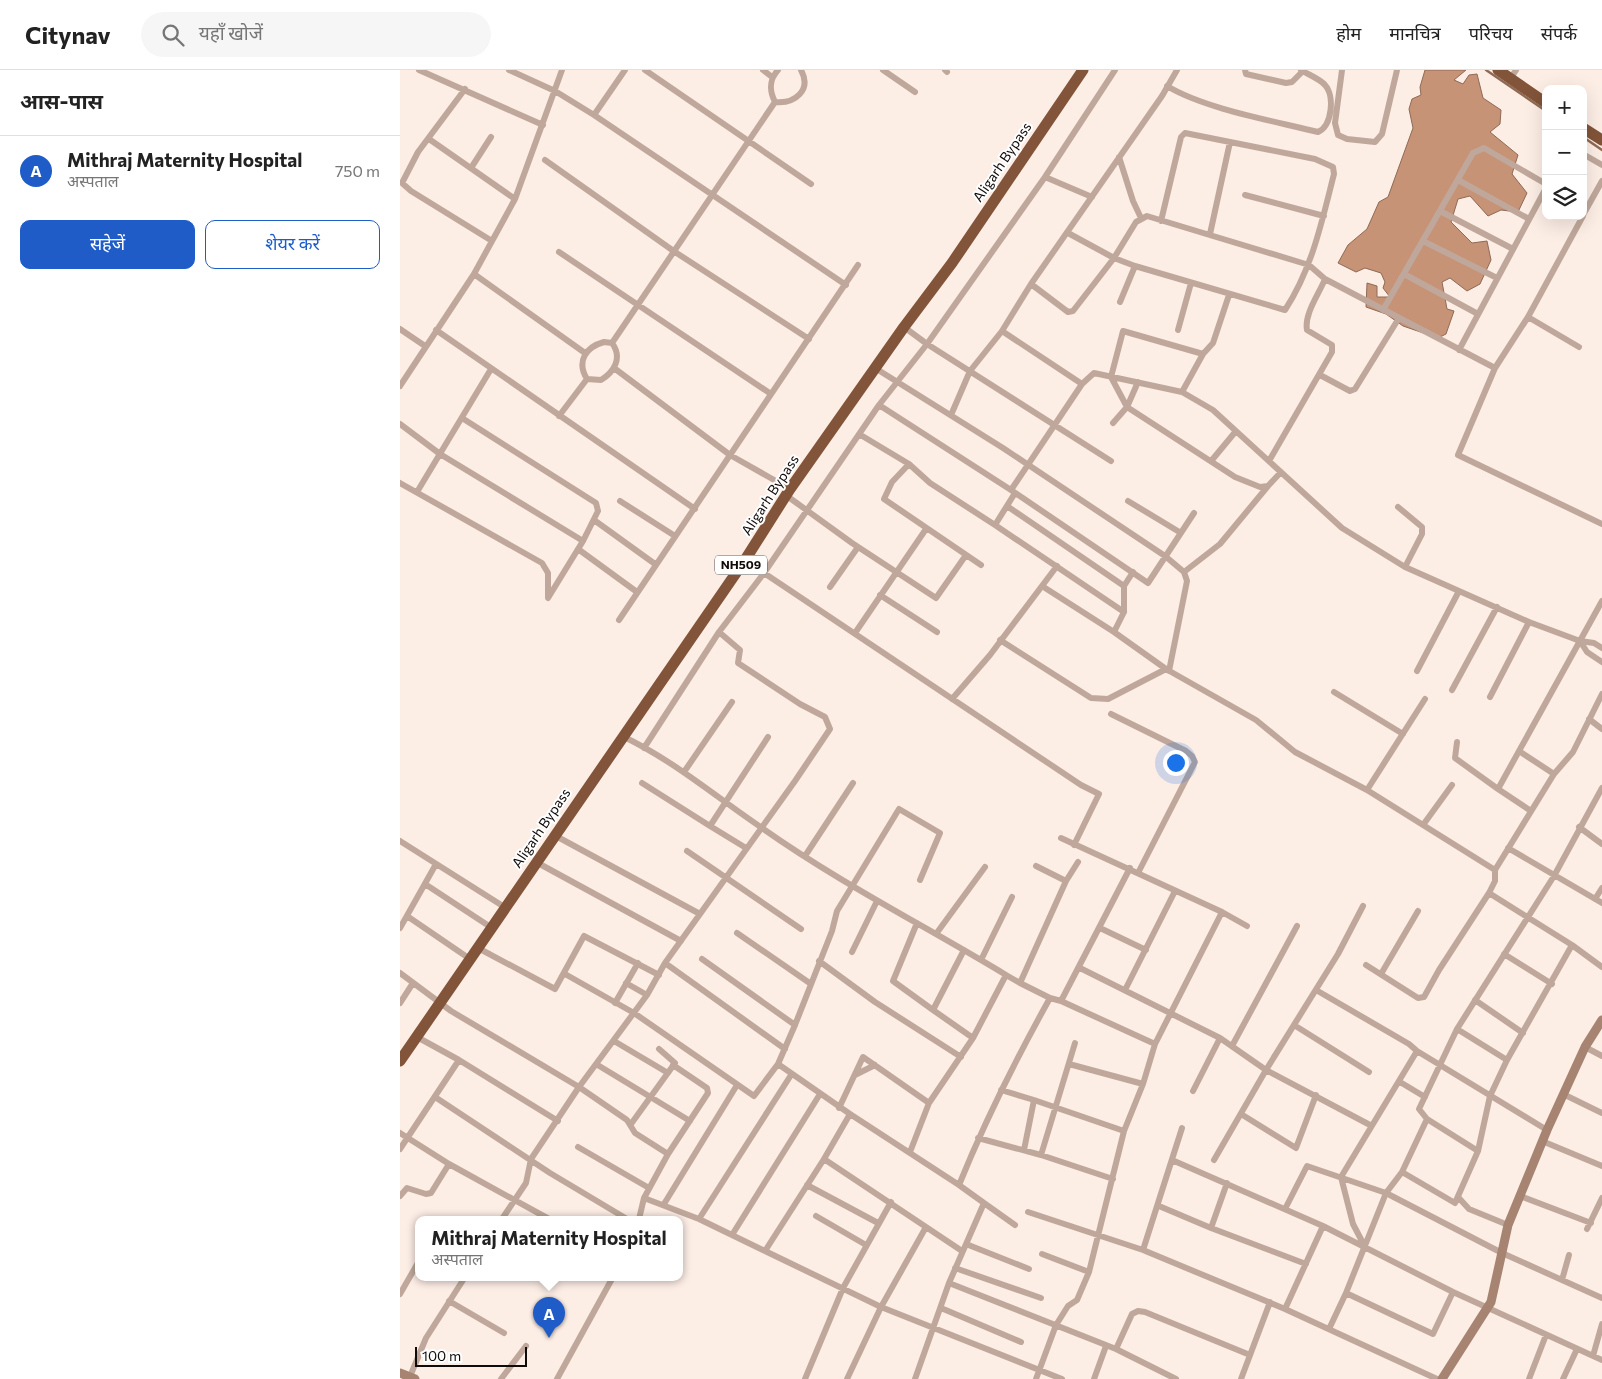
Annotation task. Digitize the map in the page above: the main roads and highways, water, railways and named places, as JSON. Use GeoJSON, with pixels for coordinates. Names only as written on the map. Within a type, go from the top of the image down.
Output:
{"type":"FeatureCollection","features":[{"type":"Feature","properties":{"kind":"highway","name":"Aligarh Bypass"},"geometry":{"type":"LineString","coordinates":[[400,1061],[446,1007],[470,959],[506,908],[560,838],[790,495],[879,370],[1083,70]]}},
{"type":"Feature","properties":{"kind":"highway"},"geometry":{"type":"LineString","coordinates":[[1498,70],[1513,74],[1542,99]]}},
{"type":"Feature","properties":{"kind":"highway"},"geometry":{"type":"LineString","coordinates":[[1586,130],[1602,140]]}},
{"type":"Feature","properties":{"kind":"waterway"},"geometry":{"type":"LineString","coordinates":[[1486,70],[1542,108]]}},
{"type":"Feature","properties":{"kind":"waterway"},"geometry":{"type":"LineString","coordinates":[[1587,140],[1602,150]]}},
{"type":"Feature","properties":{"kind":"place","name":"Mithraj Maternity Hospital"},"geometry":{"type":"Point","coordinates":[549,1338]}}]}
